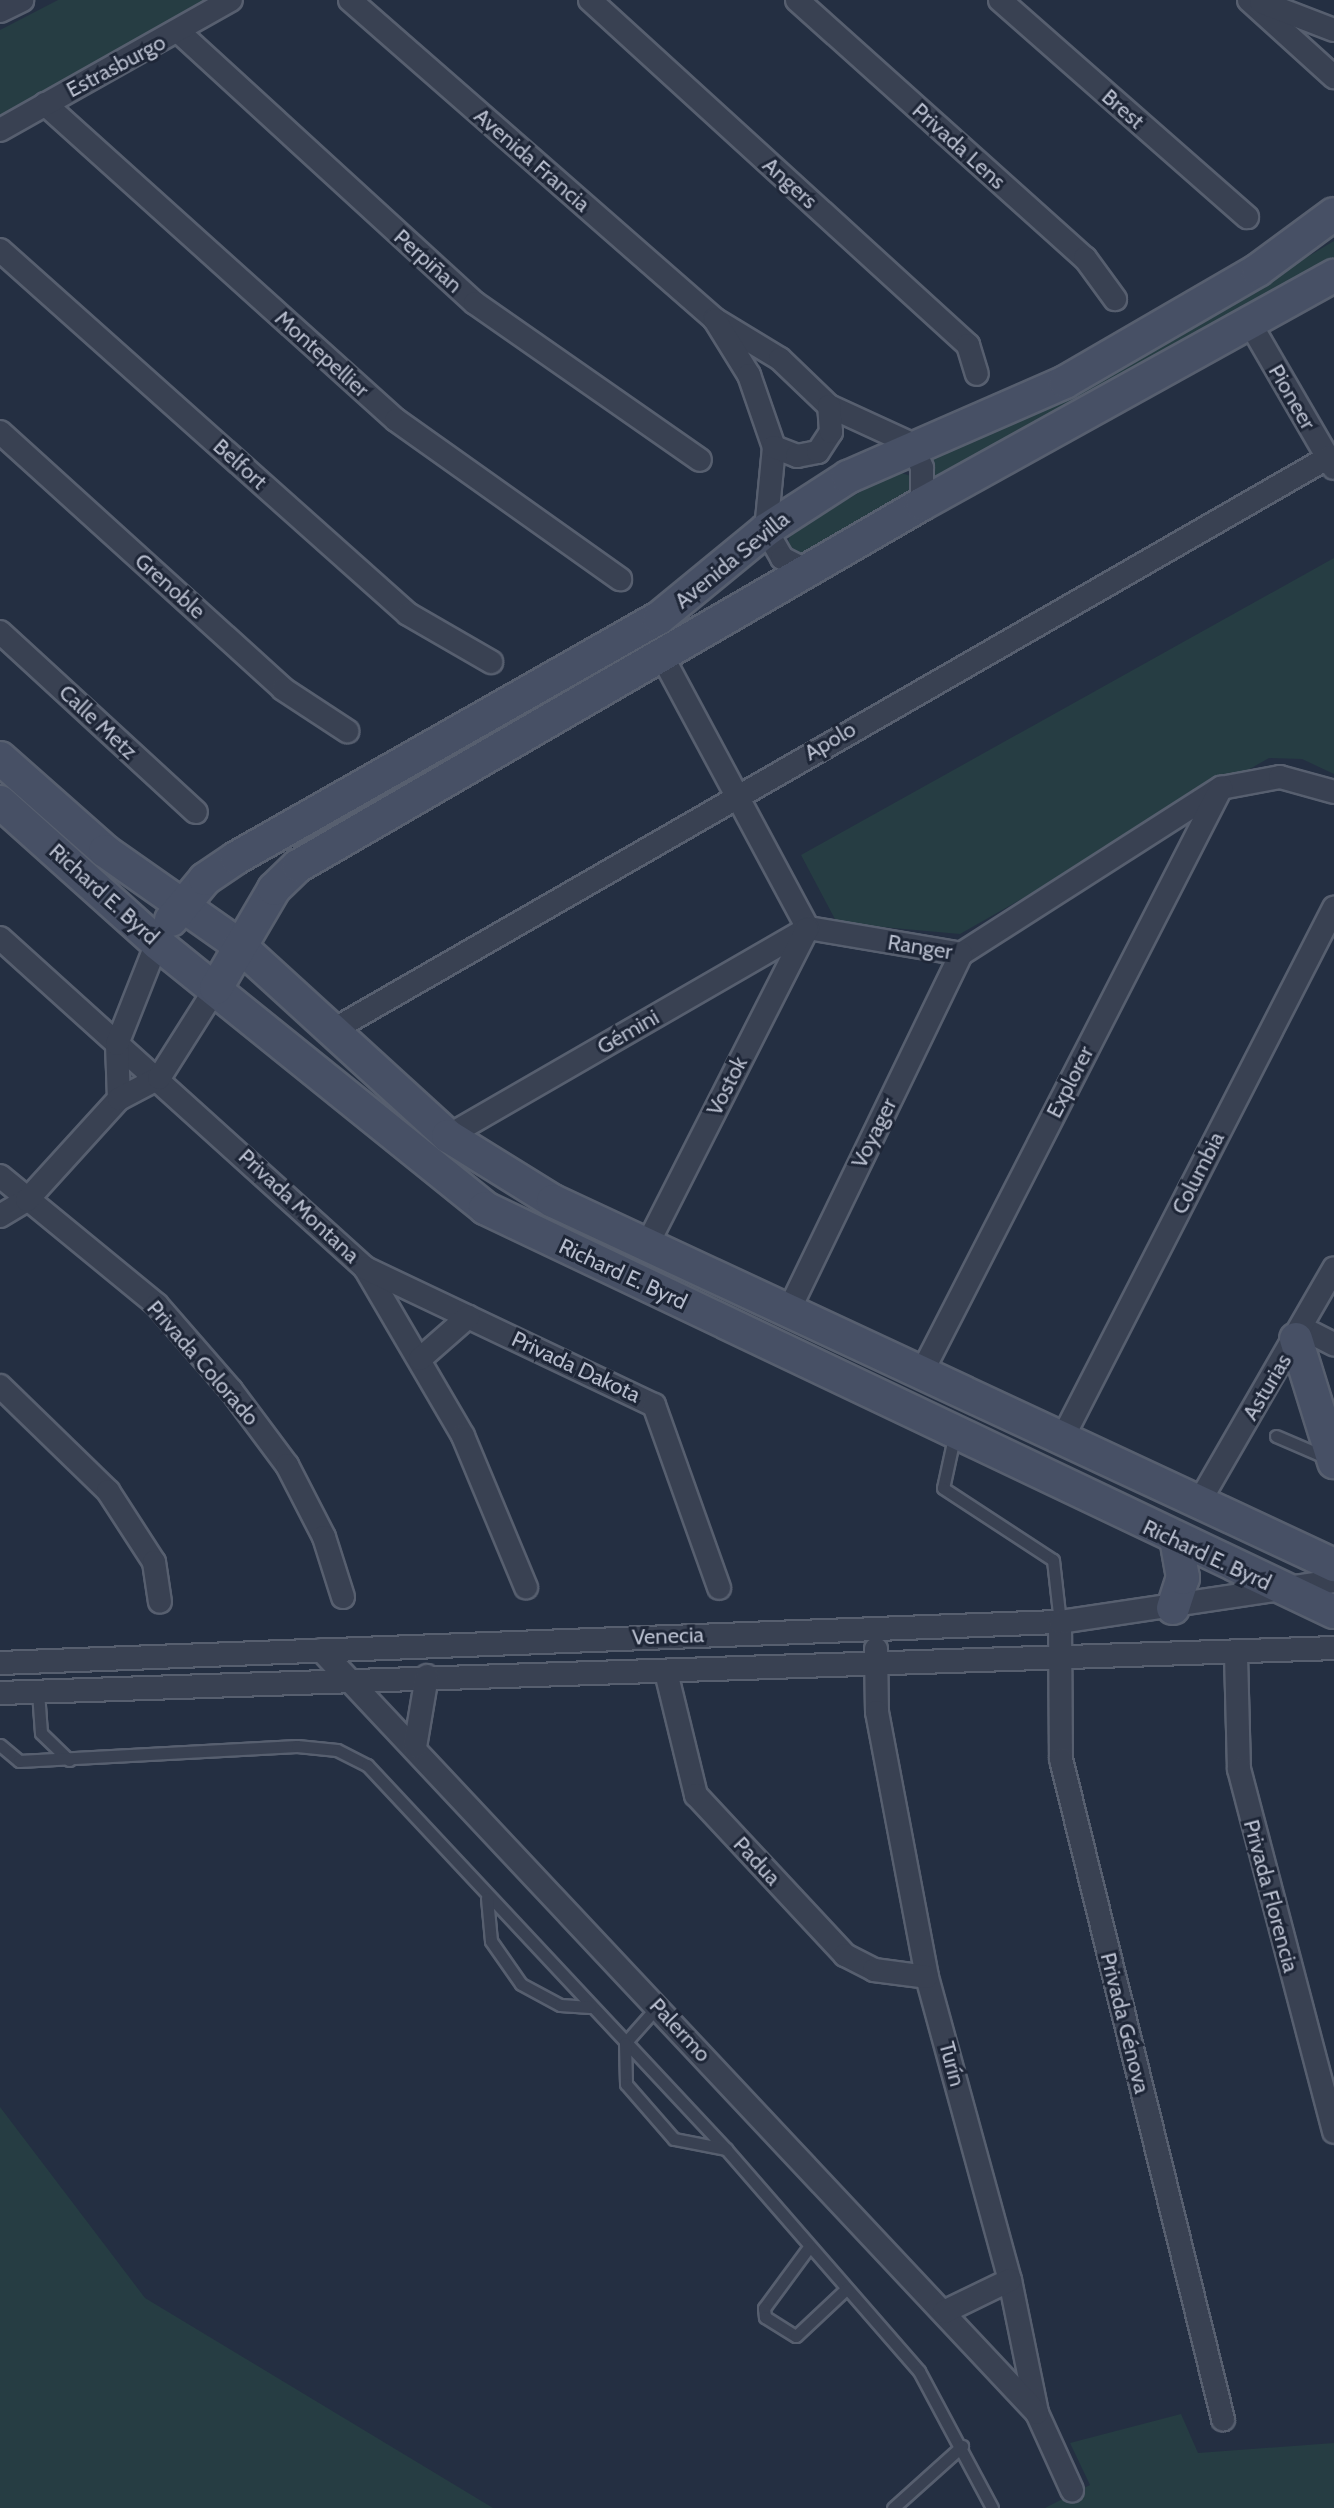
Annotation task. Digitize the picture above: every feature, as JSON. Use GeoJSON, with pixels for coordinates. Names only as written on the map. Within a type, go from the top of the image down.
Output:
{"type":"FeatureCollection","features":[{"type":"Feature","properties":{"kind":"street"},"geometry":{"type":"LineString","coordinates":[[0,11],[23,0]]}},
{"type":"Feature","properties":{"kind":"street","name":"Estrasburgo"},"geometry":{"type":"LineString","coordinates":[[0,130],[231,0]]}},
{"type":"Feature","properties":{"kind":"street","name":"Avenida Francia"},"geometry":{"type":"LineString","coordinates":[[350,0],[714,319],[780,359],[829,406],[912,444]]}},
{"type":"Feature","properties":{"kind":"street","name":"Angers"},"geometry":{"type":"LineString","coordinates":[[590,0],[968,345],[977,374]]}},
{"type":"Feature","properties":{"kind":"street","name":"Privada Lens"},"geometry":{"type":"LineString","coordinates":[[797,0],[1085,258],[1115,299]]}},
{"type":"Feature","properties":{"kind":"street","name":"Brest"},"geometry":{"type":"LineString","coordinates":[[1000,0],[1247,217]]}},
{"type":"Feature","properties":{"kind":"street"},"geometry":{"type":"LineString","coordinates":[[1249,0],[1334,77]]}},
{"type":"Feature","properties":{"kind":"street"},"geometry":{"type":"LineString","coordinates":[[1256,0],[1334,30]]}},
{"type":"Feature","properties":{"kind":"street","name":"Perpiñan"},"geometry":{"type":"LineString","coordinates":[[179,32],[475,303],[700,460]]}},
{"type":"Feature","properties":{"kind":"street","name":"Montepellier"},"geometry":{"type":"LineString","coordinates":[[45,104],[396,420],[620,579]]}},
{"type":"Feature","properties":{"kind":"street","name":"Avenida Sevilla"},"geometry":{"type":"LineString","coordinates":[[157,943],[180,904],[236,858],[659,618],[766,530],[912,444],[996,417],[1065,382],[1258,270],[1334,214]]}},
{"type":"Feature","properties":{"kind":"street","name":"Belfort"},"geometry":{"type":"LineString","coordinates":[[0,250],[408,614],[491,662]]}},
{"type":"Feature","properties":{"kind":"street","name":"Avenida Sevilla"},"geometry":{"type":"LineString","coordinates":[[216,988],[274,889],[298,866],[663,658],[922,504],[1251,325],[1334,276]]}},
{"type":"Feature","properties":{"kind":"street","name":"Avenida Francia"},"geometry":{"type":"LineString","coordinates":[[714,319],[749,375],[774,447],[766,530]]}},
{"type":"Feature","properties":{"kind":"street","name":"Pioneer"},"geometry":{"type":"LineString","coordinates":[[1251,325],[1331,463]]}},
{"type":"Feature","properties":{"kind":"street"},"geometry":{"type":"LineString","coordinates":[[774,447],[797,456],[818,452],[831,432],[829,406]]}},
{"type":"Feature","properties":{"kind":"street","name":"Grenoble"},"geometry":{"type":"LineString","coordinates":[[0,432],[283,689],[347,731]]}},
{"type":"Feature","properties":{"kind":"street"},"geometry":{"type":"LineString","coordinates":[[912,444],[922,468],[922,504]]}},
{"type":"Feature","properties":{"kind":"street","name":"Apolo"},"geometry":{"type":"LineString","coordinates":[[335,1029],[740,792],[1331,463]]}},
{"type":"Feature","properties":{"kind":"street"},"geometry":{"type":"LineString","coordinates":[[766,530],[782,558],[810,572]]}},
{"type":"Feature","properties":{"kind":"street","name":"Calle Metz"},"geometry":{"type":"LineString","coordinates":[[0,632],[196,812]]}},
{"type":"Feature","properties":{"kind":"street"},"geometry":{"type":"LineString","coordinates":[[663,658],[740,792],[808,928]]}},
{"type":"Feature","properties":{"kind":"street","name":"Richard E. Byrd"},"geometry":{"type":"LineString","coordinates":[[0,758],[105,851],[240,946],[335,1029],[448,1136],[553,1201],[920,1376],[1334,1565]]}},
{"type":"Feature","properties":{"kind":"street","name":"Ranger"},"geometry":{"type":"LineString","coordinates":[[808,928],[961,954],[1221,788],[1280,777],[1334,792]]}},
{"type":"Feature","properties":{"kind":"street","name":"Explorer"},"geometry":{"type":"LineString","coordinates":[[920,1376],[1221,788]]}},
{"type":"Feature","properties":{"kind":"street","name":"Richard E. Byrd"},"geometry":{"type":"LineString","coordinates":[[0,802],[157,943],[485,1208],[955,1432],[1177,1543],[1334,1612]]}},
{"type":"Feature","properties":{"kind":"street","name":"Columbia"},"geometry":{"type":"LineString","coordinates":[[1062,1439],[1334,908]]}},
{"type":"Feature","properties":{"kind":"street","name":"Gémini"},"geometry":{"type":"LineString","coordinates":[[448,1136],[808,928]]}},
{"type":"Feature","properties":{"kind":"street","name":"Vostok"},"geometry":{"type":"LineString","coordinates":[[647,1245],[808,928]]}},
{"type":"Feature","properties":{"kind":"street","name":"Privada Montana"},"geometry":{"type":"LineString","coordinates":[[0,938],[159,1078],[365,1268],[463,1436],[526,1587]]}},
{"type":"Feature","properties":{"kind":"street"},"geometry":{"type":"LineString","coordinates":[[119,1099],[117,1044],[157,943]]}},
{"type":"Feature","properties":{"kind":"street","name":"Voyager"},"geometry":{"type":"LineString","coordinates":[[788,1312],[961,954]]}},
{"type":"Feature","properties":{"kind":"street"},"geometry":{"type":"LineString","coordinates":[[0,1216],[27,1200],[119,1099],[159,1078],[216,988]]}},
{"type":"Feature","properties":{"kind":"street","name":"Privada Colorado"},"geometry":{"type":"LineString","coordinates":[[0,1176],[157,1305],[231,1390],[287,1465],[324,1537],[343,1597]]}},
{"type":"Feature","properties":{"kind":"street","name":"Privada Dakota"},"geometry":{"type":"LineString","coordinates":[[365,1268],[654,1405],[719,1588]]}},
{"type":"Feature","properties":{"kind":"street","name":"Asturias"},"geometry":{"type":"LineString","coordinates":[[1198,1504],[1299,1334],[1334,1268]]}},
{"type":"Feature","properties":{"kind":"street"},"geometry":{"type":"LineString","coordinates":[[420,1359],[468,1317]]}},
{"type":"Feature","properties":{"kind":"street"},"geometry":{"type":"LineString","coordinates":[[1299,1334],[1334,1344]]}},
{"type":"Feature","properties":{"kind":"street"},"geometry":{"type":"LineString","coordinates":[[1299,1334],[1334,1461]]}},
{"type":"Feature","properties":{"kind":"street"},"geometry":{"type":"LineString","coordinates":[[0,1386],[108,1491],[154,1562],[160,1602]]}},
{"type":"Feature","properties":{"kind":"street"},"geometry":{"type":"LineString","coordinates":[[1173,1608],[1183,1578],[1177,1543]]}},
{"type":"Feature","properties":{"kind":"street","name":"Venecia"},"geometry":{"type":"LineString","coordinates":[[0,1663],[1060,1622],[1173,1608],[1334,1581]]}},
{"type":"Feature","properties":{"kind":"street","name":"Privada Génova"},"geometry":{"type":"LineString","coordinates":[[1060,1622],[1061,1759],[1223,2419]]}},
{"type":"Feature","properties":{"kind":"street","name":"Turín"},"geometry":{"type":"LineString","coordinates":[[875,1629],[877,1712],[927,1977],[1010,2280],[1037,2413],[1072,2490]]}},
{"type":"Feature","properties":{"kind":"street","name":"Venecia"},"geometry":{"type":"LineString","coordinates":[[0,1693],[350,1684],[427,1676],[1060,1661],[1334,1648]]}},
{"type":"Feature","properties":{"kind":"street","name":"Palermo"},"geometry":{"type":"LineString","coordinates":[[321,1650],[1037,2413]]}},
{"type":"Feature","properties":{"kind":"street","name":"Privada Florencia"},"geometry":{"type":"LineString","coordinates":[[1236,1655],[1239,1769],[1334,2132]]}},
{"type":"Feature","properties":{"kind":"street","name":"Padua"},"geometry":{"type":"LineString","coordinates":[[666,1672],[696,1795],[845,1955],[874,1970],[927,1977]]}},
{"type":"Feature","properties":{"kind":"street"},"geometry":{"type":"LineString","coordinates":[[415,1747],[427,1676]]}},
{"type":"Feature","properties":{"kind":"street"},"geometry":{"type":"LineString","coordinates":[[944,2312],[1010,2280]]}},
{"type":"Feature","properties":{"kind":"lane"},"geometry":{"type":"LineString","coordinates":[[955,1432],[943,1488],[1053,1560],[1060,1622]]}},
{"type":"Feature","properties":{"kind":"lane"},"geometry":{"type":"LineString","coordinates":[[1276,1436],[1334,1461]]}},
{"type":"Feature","properties":{"kind":"lane"},"geometry":{"type":"LineString","coordinates":[[38,1692],[41,1733],[69,1760]]}},
{"type":"Feature","properties":{"kind":"lane"},"geometry":{"type":"LineString","coordinates":[[0,1745],[19,1761],[217,1749],[337,1750],[367,1765],[487,1898],[726,2149],[919,2371],[962,2446],[992,2508]]}},
{"type":"Feature","properties":{"kind":"lane"},"geometry":{"type":"LineString","coordinates":[[487,1898],[491,1941],[521,1984],[560,2005],[590,2007]]}},
{"type":"Feature","properties":{"kind":"lane"},"geometry":{"type":"LineString","coordinates":[[658,2006],[625,2043],[626,2084],[658,2126],[674,2139],[726,2149]]}},
{"type":"Feature","properties":{"kind":"lane"},"geometry":{"type":"LineString","coordinates":[[809,2247],[764,2308],[765,2317],[796,2336],[846,2289]]}},
{"type":"Feature","properties":{"kind":"lane"},"geometry":{"type":"LineString","coordinates":[[893,2508],[962,2446]]}},
{"type":"Feature","properties":{"kind":"green space"},"geometry":{"type":"Polygon","coordinates":[[[58,0],[213,0],[0,122],[0,30],[58,0]]]}},
{"type":"Feature","properties":{"kind":"green space"},"geometry":{"type":"Polygon","coordinates":[[[1334,241],[1334,262],[939,485],[928,461],[1106,377],[1334,241]]]}},
{"type":"Feature","properties":{"kind":"green space"},"geometry":{"type":"Polygon","coordinates":[[[895,471],[911,476],[911,493],[804,562],[787,548],[790,534],[895,471]]]}},
{"type":"Feature","properties":{"kind":"green space"},"geometry":{"type":"Polygon","coordinates":[[[1334,558],[1334,774],[1302,759],[1269,758],[960,934],[837,923],[801,855],[1334,558]]]}},
{"type":"Feature","properties":{"kind":"green space"},"geometry":{"type":"Polygon","coordinates":[[[0,2107],[145,2298],[493,2508],[0,2508],[0,2107]]]}},
{"type":"Feature","properties":{"kind":"green space"},"geometry":{"type":"Polygon","coordinates":[[[1181,2414],[1198,2453],[1334,2443],[1334,2508],[1045,2508],[1090,2485],[1070,2443],[1181,2414]]]}}]}
